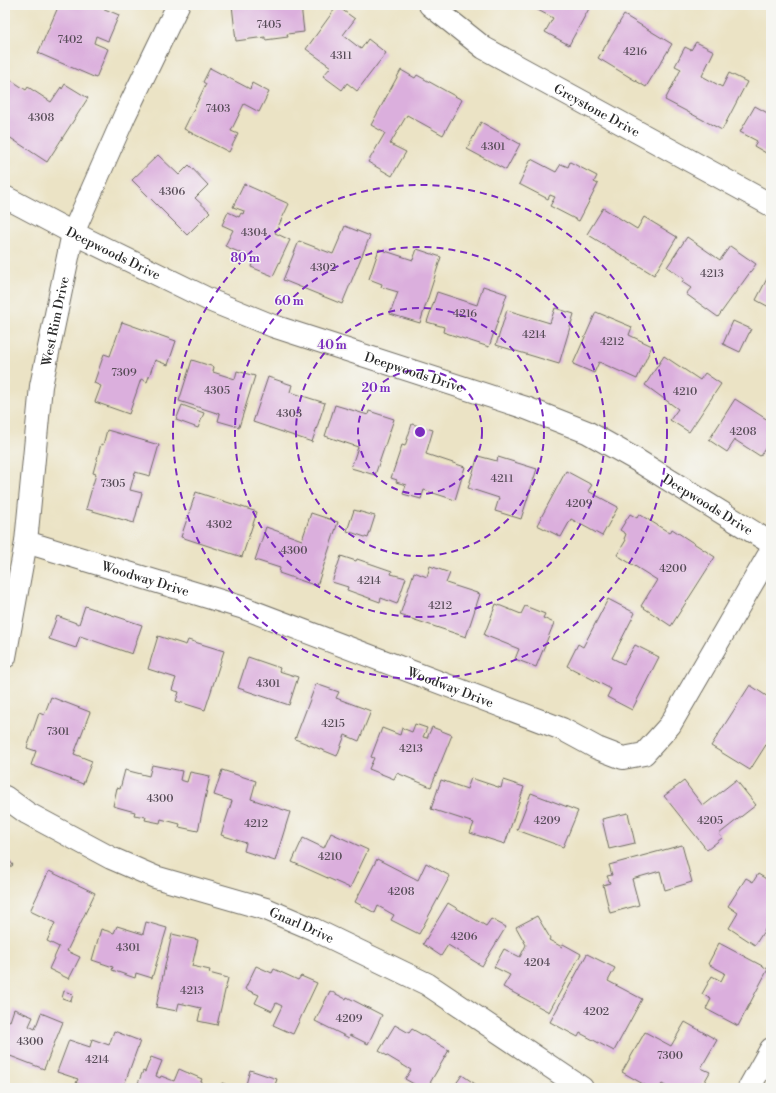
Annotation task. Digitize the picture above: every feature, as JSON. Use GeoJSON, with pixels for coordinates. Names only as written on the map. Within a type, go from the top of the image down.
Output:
{"type":"FeatureCollection","features":[{"type":"Feature","properties":{"kind":"street","name":"West Rim Drive"},"geometry":{"type":"LineString","coordinates":[[5,657],[26,542],[41,386],[73,233],[125,115],[178,5]]}},
{"type":"Feature","properties":{"kind":"street","name":"Greystone Drive"},"geometry":{"type":"LineString","coordinates":[[430,5],[484,48],[771,206]]}},
{"type":"Feature","properties":{"kind":"street","name":"Deepwoods Drive"},"geometry":{"type":"LineString","coordinates":[[5,197],[73,233],[214,302],[273,326],[526,408],[587,432],[635,459],[771,543]]}},
{"type":"Feature","properties":{"kind":"street","name":"Woodway Drive"},"geometry":{"type":"LineString","coordinates":[[26,542],[244,608],[562,729],[597,748],[623,758],[644,754],[670,725],[771,551]]}},
{"type":"Feature","properties":{"kind":"street","name":"Gnarl Drive"},"geometry":{"type":"LineString","coordinates":[[5,797],[28,813],[111,858],[155,877],[266,909],[313,929],[427,984],[582,1088]]}},
{"type":"Feature","properties":{"kind":"street"},"geometry":{"type":"LineString","coordinates":[[749,1088],[771,1049]]}},
{"type":"Feature","properties":{"kind":"building"},"geometry":{"type":"Polygon","coordinates":[[[59,5],[95,5],[119,15],[108,41],[96,36],[94,43],[108,49],[96,78],[38,53],[59,5]]]}},
{"type":"Feature","properties":{"kind":"building"},"geometry":{"type":"Polygon","coordinates":[[[232,5],[301,5],[304,32],[287,34],[288,37],[265,40],[265,37],[236,41],[232,5]]]}},
{"type":"Feature","properties":{"kind":"building"},"geometry":{"type":"Polygon","coordinates":[[[535,5],[591,5],[569,45],[545,32],[553,18],[534,8],[535,5]]]}},
{"type":"Feature","properties":{"kind":"building"},"geometry":{"type":"Polygon","coordinates":[[[337,6],[355,19],[343,35],[361,49],[368,39],[386,53],[357,91],[347,83],[342,90],[323,76],[331,67],[306,49],[337,6]]]}},
{"type":"Feature","properties":{"kind":"building"},"geometry":{"type":"Polygon","coordinates":[[[624,15],[672,44],[646,87],[598,58],[624,15]]]}},
{"type":"Feature","properties":{"kind":"building"},"geometry":{"type":"Polygon","coordinates":[[[696,42],[714,51],[702,76],[722,87],[729,73],[747,82],[722,130],[665,100],[681,69],[675,66],[685,47],[691,50],[696,42]]]}},
{"type":"Feature","properties":{"kind":"building"},"geometry":{"type":"Polygon","coordinates":[[[210,68],[250,89],[252,83],[269,92],[259,112],[244,104],[231,131],[238,134],[229,152],[184,129],[206,84],[203,82],[210,68]]]}},
{"type":"Feature","properties":{"kind":"building"},"geometry":{"type":"Polygon","coordinates":[[[401,70],[415,78],[417,75],[462,100],[443,135],[407,115],[390,144],[406,152],[392,176],[368,162],[385,133],[371,125],[401,70]]]}},
{"type":"Feature","properties":{"kind":"building"},"geometry":{"type":"Polygon","coordinates":[[[11,80],[26,90],[28,87],[51,102],[61,87],[62,89],[65,84],[88,98],[47,162],[6,135],[5,89],[11,80]]]}},
{"type":"Feature","properties":{"kind":"building"},"geometry":{"type":"Polygon","coordinates":[[[755,106],[771,115],[771,156],[754,146],[757,141],[740,132],[755,106]]]}},
{"type":"Feature","properties":{"kind":"building"},"geometry":{"type":"Polygon","coordinates":[[[481,122],[520,144],[506,170],[467,149],[481,122]]]}},
{"type":"Feature","properties":{"kind":"building"},"geometry":{"type":"Polygon","coordinates":[[[158,155],[179,175],[189,165],[208,185],[195,198],[210,212],[187,235],[132,180],[158,155]]]}},
{"type":"Feature","properties":{"kind":"building"},"geometry":{"type":"Polygon","coordinates":[[[531,159],[556,172],[561,164],[568,167],[570,162],[597,176],[594,182],[598,184],[579,221],[550,206],[555,197],[550,195],[548,199],[519,184],[531,159]]]}},
{"type":"Feature","properties":{"kind":"building"},"geometry":{"type":"Polygon","coordinates":[[[244,184],[289,204],[275,233],[290,240],[273,276],[251,267],[254,259],[225,246],[233,230],[222,225],[228,212],[239,217],[241,213],[243,214],[244,211],[233,207],[244,184]]]}},
{"type":"Feature","properties":{"kind":"building"},"geometry":{"type":"Polygon","coordinates":[[[603,208],[637,229],[644,217],[677,237],[654,275],[587,234],[603,208]]]}},
{"type":"Feature","properties":{"kind":"building"},"geometry":{"type":"Polygon","coordinates":[[[345,226],[370,236],[342,304],[283,280],[299,241],[333,254],[345,226]]]}},
{"type":"Feature","properties":{"kind":"building"},"geometry":{"type":"Polygon","coordinates":[[[687,237],[720,260],[730,246],[756,264],[718,317],[686,294],[691,288],[682,282],[684,279],[667,267],[687,237]]]}},
{"type":"Feature","properties":{"kind":"building"},"geometry":{"type":"Polygon","coordinates":[[[379,249],[413,260],[417,249],[441,257],[420,323],[390,314],[398,292],[381,287],[382,284],[369,279],[379,249]]]}},
{"type":"Feature","properties":{"kind":"building"},"geometry":{"type":"Polygon","coordinates":[[[771,271],[771,308],[756,300],[771,271]]]}},
{"type":"Feature","properties":{"kind":"building"},"geometry":{"type":"Polygon","coordinates":[[[483,286],[507,294],[489,347],[443,332],[444,327],[427,322],[437,292],[477,305],[483,286]]]}},
{"type":"Feature","properties":{"kind":"building"},"geometry":{"type":"Polygon","coordinates":[[[555,308],[574,314],[559,364],[496,345],[507,310],[550,323],[555,308]]]}},
{"type":"Feature","properties":{"kind":"building"},"geometry":{"type":"Polygon","coordinates":[[[596,312],[632,327],[629,335],[652,346],[637,379],[599,362],[594,373],[573,364],[596,312]]]}},
{"type":"Feature","properties":{"kind":"building"},"geometry":{"type":"Polygon","coordinates":[[[733,321],[751,329],[740,352],[723,344],[733,321]]]}},
{"type":"Feature","properties":{"kind":"building"},"geometry":{"type":"Polygon","coordinates":[[[122,322],[176,341],[168,365],[155,360],[147,382],[141,379],[129,414],[95,402],[101,386],[94,383],[104,354],[110,356],[122,322]]]}},
{"type":"Feature","properties":{"kind":"building"},"geometry":{"type":"Polygon","coordinates":[[[664,356],[700,380],[705,373],[721,384],[689,432],[670,420],[678,409],[645,385],[664,356]]]}},
{"type":"Feature","properties":{"kind":"building"},"geometry":{"type":"Polygon","coordinates":[[[192,360],[214,367],[213,372],[235,379],[237,371],[255,376],[239,427],[218,421],[220,414],[179,401],[192,360]]]}},
{"type":"Feature","properties":{"kind":"building"},"geometry":{"type":"Polygon","coordinates":[[[268,377],[292,385],[290,392],[325,403],[312,442],[253,422],[268,377]]]}},
{"type":"Feature","properties":{"kind":"building"},"geometry":{"type":"Polygon","coordinates":[[[735,399],[771,422],[771,440],[760,456],[735,440],[727,452],[709,440],[735,399]]]}},
{"type":"Feature","properties":{"kind":"building"},"geometry":{"type":"Polygon","coordinates":[[[182,405],[204,413],[198,428],[176,420],[182,405]]]}},
{"type":"Feature","properties":{"kind":"building"},"geometry":{"type":"Polygon","coordinates":[[[335,405],[368,415],[369,411],[394,419],[375,475],[351,468],[358,447],[325,436],[335,405]]]}},
{"type":"Feature","properties":{"kind":"building"},"geometry":{"type":"Polygon","coordinates":[[[412,424],[433,430],[426,454],[465,467],[455,500],[424,490],[421,499],[403,494],[406,485],[396,482],[397,480],[391,478],[402,445],[405,446],[412,424]]]}},
{"type":"Feature","properties":{"kind":"building"},"geometry":{"type":"Polygon","coordinates":[[[107,430],[159,445],[150,476],[135,472],[130,490],[142,493],[134,523],[86,509],[96,474],[93,473],[101,444],[103,445],[107,430]]]}},
{"type":"Feature","properties":{"kind":"building"},"geometry":{"type":"Polygon","coordinates":[[[478,456],[497,461],[498,457],[537,469],[521,519],[495,511],[499,498],[468,488],[478,456]]]}},
{"type":"Feature","properties":{"kind":"building"},"geometry":{"type":"Polygon","coordinates":[[[566,471],[592,485],[588,491],[618,507],[602,536],[571,519],[561,537],[537,525],[566,471]]]}},
{"type":"Feature","properties":{"kind":"building"},"geometry":{"type":"Polygon","coordinates":[[[196,492],[257,512],[242,557],[181,537],[196,492]]]}},
{"type":"Feature","properties":{"kind":"building"},"geometry":{"type":"Polygon","coordinates":[[[354,510],[375,516],[368,538],[347,531],[354,510]]]}},
{"type":"Feature","properties":{"kind":"building"},"geometry":{"type":"Polygon","coordinates":[[[311,513],[338,522],[317,586],[279,573],[280,568],[255,560],[266,527],[302,540],[311,513]]]}},
{"type":"Feature","properties":{"kind":"building"},"geometry":{"type":"Polygon","coordinates":[[[630,514],[637,518],[639,514],[670,533],[672,529],[715,557],[671,626],[641,606],[657,580],[617,555],[626,540],[624,539],[626,534],[620,530],[630,514]]]}},
{"type":"Feature","properties":{"kind":"building"},"geometry":{"type":"Polygon","coordinates":[[[341,556],[356,561],[357,559],[392,571],[391,574],[406,578],[397,604],[381,598],[380,602],[347,590],[348,587],[332,582],[341,556]]]}},
{"type":"Feature","properties":{"kind":"building"},"geometry":{"type":"Polygon","coordinates":[[[430,566],[450,573],[446,583],[480,594],[466,637],[400,615],[414,572],[427,577],[430,566]]]}},
{"type":"Feature","properties":{"kind":"building"},"geometry":{"type":"Polygon","coordinates":[[[608,599],[635,613],[612,658],[624,664],[635,645],[659,657],[632,710],[607,697],[611,689],[567,666],[578,644],[583,647],[608,599]]]}},
{"type":"Feature","properties":{"kind":"building"},"geometry":{"type":"Polygon","coordinates":[[[496,604],[521,614],[525,606],[545,614],[543,618],[554,623],[536,667],[515,659],[519,649],[484,635],[496,604]]]}},
{"type":"Feature","properties":{"kind":"building"},"geometry":{"type":"Polygon","coordinates":[[[85,606],[142,625],[132,654],[80,636],[76,648],[49,639],[57,616],[79,624],[85,606]]]}},
{"type":"Feature","properties":{"kind":"building"},"geometry":{"type":"Polygon","coordinates":[[[158,636],[186,645],[188,640],[224,651],[205,710],[176,701],[179,692],[172,690],[176,678],[148,669],[158,636]]]}},
{"type":"Feature","properties":{"kind":"building"},"geometry":{"type":"Polygon","coordinates":[[[248,657],[280,668],[279,671],[298,677],[289,705],[238,688],[248,657]]]}},
{"type":"Feature","properties":{"kind":"building"},"geometry":{"type":"Polygon","coordinates":[[[316,684],[339,692],[336,698],[371,711],[359,741],[345,735],[337,756],[295,739],[316,684]]]}},
{"type":"Feature","properties":{"kind":"building"},"geometry":{"type":"Polygon","coordinates":[[[750,685],[771,699],[771,737],[750,770],[711,746],[750,685]]]}},
{"type":"Feature","properties":{"kind":"building"},"geometry":{"type":"Polygon","coordinates":[[[51,697],[90,712],[74,754],[92,761],[83,784],[31,765],[36,751],[27,748],[39,713],[44,715],[51,697]]]}},
{"type":"Feature","properties":{"kind":"building"},"geometry":{"type":"Polygon","coordinates":[[[415,724],[427,728],[423,737],[427,738],[432,727],[452,735],[431,787],[397,773],[394,779],[369,769],[374,758],[371,757],[382,728],[400,735],[402,728],[412,732],[415,724]]]}},
{"type":"Feature","properties":{"kind":"building"},"geometry":{"type":"Polygon","coordinates":[[[152,765],[182,771],[180,780],[187,782],[190,772],[210,776],[198,831],[179,827],[180,824],[161,819],[160,823],[145,820],[146,817],[134,815],[135,812],[113,806],[117,788],[120,789],[125,770],[149,776],[152,765]]]}},
{"type":"Feature","properties":{"kind":"building"},"geometry":{"type":"Polygon","coordinates":[[[222,770],[256,781],[251,799],[290,812],[275,861],[244,851],[246,843],[221,835],[232,801],[214,795],[222,770]]]}},
{"type":"Feature","properties":{"kind":"building"},"geometry":{"type":"Polygon","coordinates":[[[471,778],[501,788],[503,780],[524,787],[505,844],[470,833],[474,823],[431,809],[441,780],[467,789],[471,778]]]}},
{"type":"Feature","properties":{"kind":"building"},"geometry":{"type":"Polygon","coordinates":[[[736,780],[756,805],[719,834],[722,838],[707,850],[664,796],[684,781],[703,806],[736,780]]]}},
{"type":"Feature","properties":{"kind":"building"},"geometry":{"type":"Polygon","coordinates":[[[531,793],[578,811],[563,847],[517,830],[531,793]]]}},
{"type":"Feature","properties":{"kind":"building"},"geometry":{"type":"Polygon","coordinates":[[[628,813],[635,843],[609,849],[602,819],[628,813]]]}},
{"type":"Feature","properties":{"kind":"building"},"geometry":{"type":"Polygon","coordinates":[[[331,833],[368,850],[350,888],[292,862],[303,838],[324,848],[331,833]]]}},
{"type":"Feature","properties":{"kind":"building"},"geometry":{"type":"Polygon","coordinates":[[[682,845],[692,882],[665,890],[660,871],[632,879],[639,905],[610,913],[603,885],[610,883],[607,876],[612,875],[609,865],[682,845]]]}},
{"type":"Feature","properties":{"kind":"building"},"geometry":{"type":"Polygon","coordinates":[[[5,855],[13,865],[5,871],[5,855]]]}},
{"type":"Feature","properties":{"kind":"building"},"geometry":{"type":"Polygon","coordinates":[[[377,859],[418,880],[426,863],[450,876],[419,934],[391,920],[394,915],[378,906],[375,913],[355,902],[377,859]]]}},
{"type":"Feature","properties":{"kind":"building"},"geometry":{"type":"Polygon","coordinates":[[[49,871],[95,893],[67,951],[80,957],[69,979],[49,969],[59,947],[47,941],[55,923],[30,911],[49,871]]]}},
{"type":"Feature","properties":{"kind":"building"},"geometry":{"type":"Polygon","coordinates":[[[758,874],[768,880],[771,880],[771,920],[755,945],[729,928],[738,913],[728,906],[746,878],[753,882],[758,874]]]}},
{"type":"Feature","properties":{"kind":"building"},"geometry":{"type":"Polygon","coordinates":[[[448,903],[486,926],[491,919],[506,927],[482,966],[448,945],[441,956],[423,944],[448,903]]]}},
{"type":"Feature","properties":{"kind":"building"},"geometry":{"type":"Polygon","coordinates":[[[537,916],[550,938],[549,940],[562,947],[563,944],[581,954],[549,1012],[503,987],[510,975],[494,967],[504,949],[520,957],[526,945],[516,927],[537,916]]]}},
{"type":"Feature","properties":{"kind":"building"},"geometry":{"type":"Polygon","coordinates":[[[146,922],[167,928],[152,978],[136,973],[135,978],[112,970],[113,967],[92,960],[101,929],[114,933],[117,926],[143,934],[146,922]]]}},
{"type":"Feature","properties":{"kind":"building"},"geometry":{"type":"Polygon","coordinates":[[[172,934],[198,940],[192,966],[210,970],[209,973],[228,978],[217,1025],[198,1021],[201,1008],[179,1003],[177,1011],[156,1007],[172,934]]]}},
{"type":"Feature","properties":{"kind":"building"},"geometry":{"type":"Polygon","coordinates":[[[719,943],[768,969],[738,1026],[706,1009],[711,999],[702,994],[712,976],[721,981],[725,973],[708,964],[719,943]]]}},
{"type":"Feature","properties":{"kind":"building"},"geometry":{"type":"Polygon","coordinates":[[[587,954],[615,968],[608,981],[642,999],[614,1051],[580,1033],[578,1037],[550,1022],[587,954]]]}},
{"type":"Feature","properties":{"kind":"building"},"geometry":{"type":"Polygon","coordinates":[[[256,966],[272,973],[274,969],[298,980],[301,976],[317,983],[293,1034],[273,1025],[282,1006],[276,1003],[272,1011],[255,1003],[259,995],[245,989],[256,966]]]}},
{"type":"Feature","properties":{"kind":"building"},"geometry":{"type":"Polygon","coordinates":[[[64,991],[73,994],[71,1001],[62,998],[64,991]]]}},
{"type":"Feature","properties":{"kind":"building"},"geometry":{"type":"Polygon","coordinates":[[[330,991],[346,999],[347,997],[382,1015],[368,1044],[350,1035],[349,1038],[315,1021],[330,991]]]}},
{"type":"Feature","properties":{"kind":"building"},"geometry":{"type":"Polygon","coordinates":[[[14,1009],[33,1017],[29,1026],[35,1029],[41,1013],[63,1022],[44,1069],[5,1054],[5,1019],[10,1021],[14,1009]]]}},
{"type":"Feature","properties":{"kind":"building"},"geometry":{"type":"Polygon","coordinates":[[[685,1022],[717,1040],[701,1068],[710,1072],[701,1088],[669,1088],[662,1084],[659,1088],[650,1088],[622,1072],[645,1032],[671,1046],[685,1022]]]}},
{"type":"Feature","properties":{"kind":"building"},"geometry":{"type":"Polygon","coordinates":[[[395,1025],[409,1033],[412,1029],[449,1050],[427,1088],[421,1088],[405,1079],[411,1070],[379,1051],[395,1025]]]}},
{"type":"Feature","properties":{"kind":"building"},"geometry":{"type":"Polygon","coordinates":[[[114,1031],[140,1041],[123,1088],[89,1088],[76,1083],[78,1079],[57,1072],[69,1040],[90,1047],[92,1039],[109,1045],[114,1031]]]}},
{"type":"Feature","properties":{"kind":"building"},"geometry":{"type":"Polygon","coordinates":[[[151,1057],[162,1061],[156,1076],[160,1078],[161,1076],[174,1081],[179,1069],[202,1079],[198,1088],[136,1088],[151,1057]]]}},
{"type":"Feature","properties":{"kind":"building"},"geometry":{"type":"Polygon","coordinates":[[[250,1070],[277,1079],[274,1088],[245,1088],[250,1070]]]}},
{"type":"Feature","properties":{"kind":"building"},"geometry":{"type":"Polygon","coordinates":[[[462,1075],[481,1088],[453,1088],[462,1075]]]}},
{"type":"Feature","properties":{"kind":"building"},"geometry":{"type":"Polygon","coordinates":[[[222,1083],[235,1088],[220,1088],[222,1083]]]}}]}
